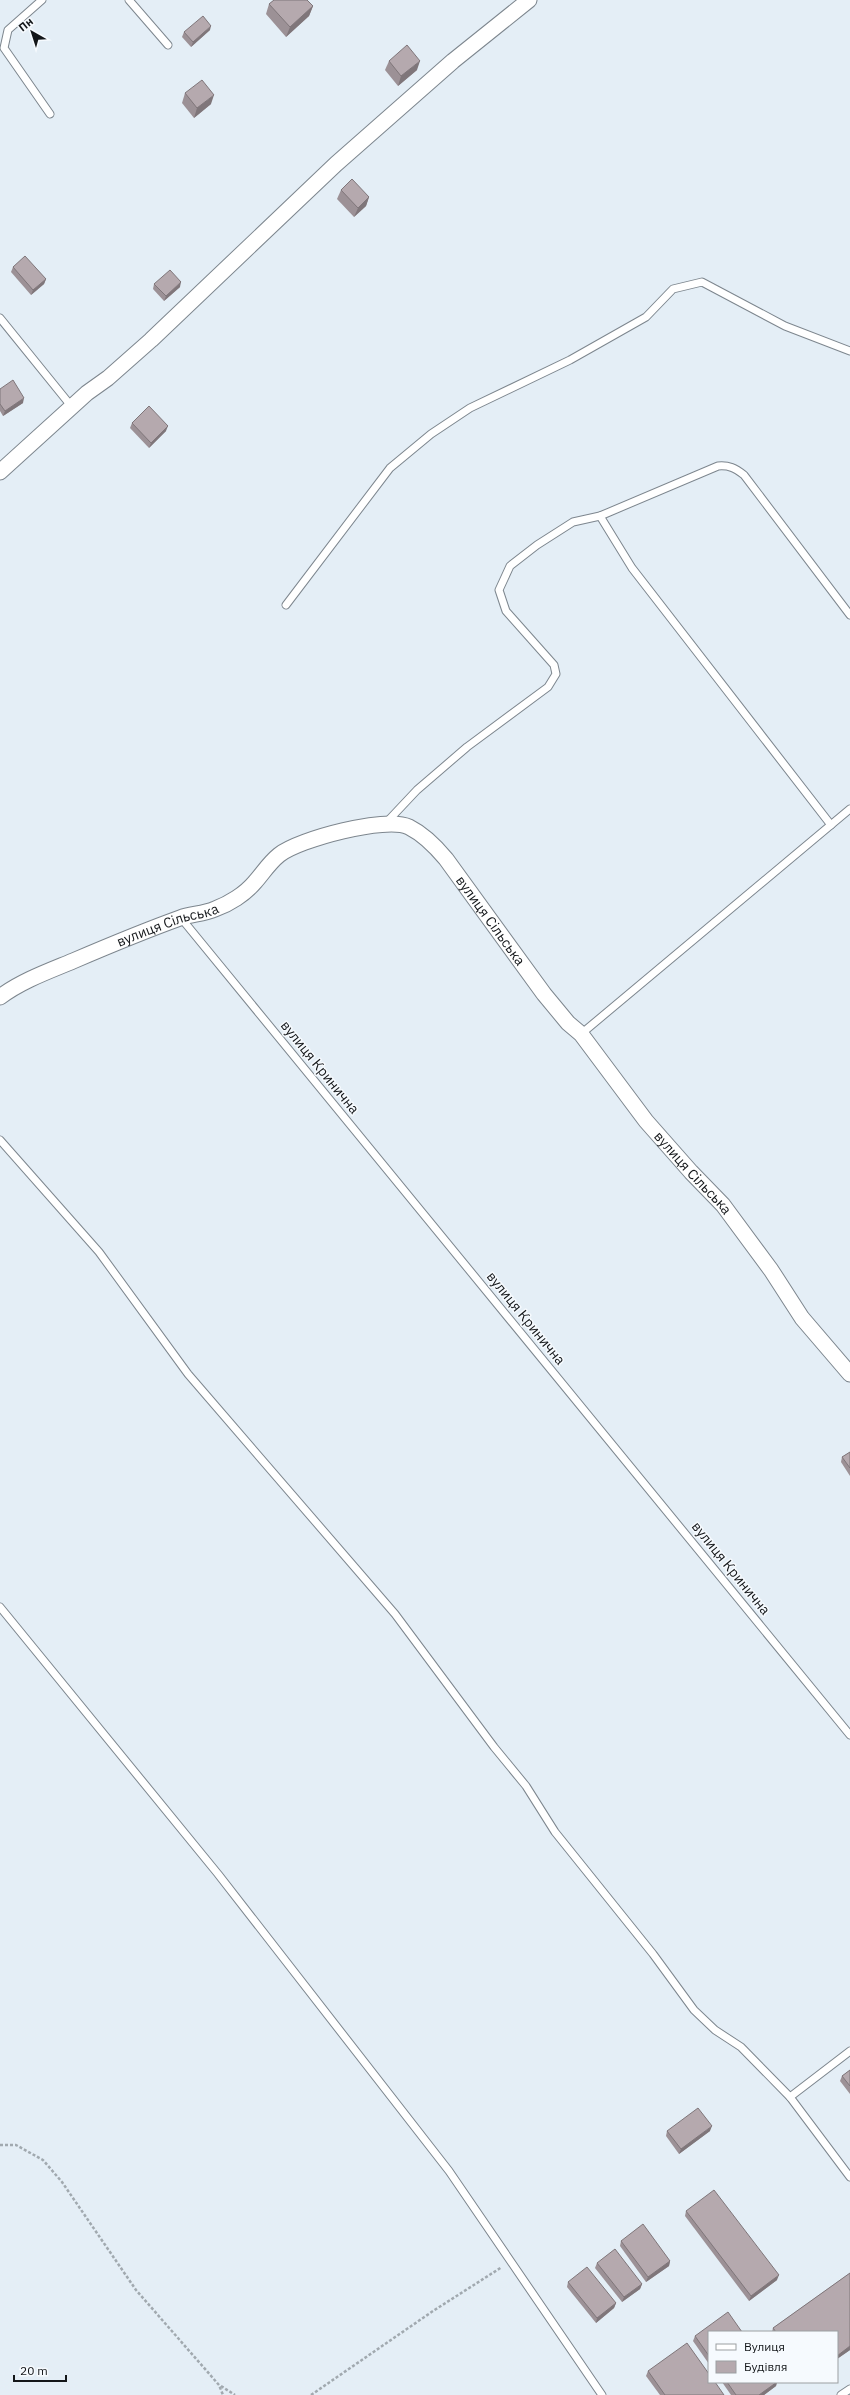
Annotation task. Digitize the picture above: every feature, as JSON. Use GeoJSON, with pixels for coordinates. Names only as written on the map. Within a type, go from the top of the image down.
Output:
{"type":"FeatureCollection","features":[{"type":"Feature","properties":{"kind":"street"},"geometry":{"type":"LineString","coordinates":[[0,472],[72,406],[151,340],[336,164],[454,61],[528,0]]}},
{"type":"Feature","properties":{"kind":"street","name":"вулиця Сільська"},"geometry":{"type":"LineString","coordinates":[[0,997],[46,972],[181,918],[215,910],[238,898],[254,884],[271,861],[299,844],[336,833],[385,825],[408,827],[439,850],[477,905],[510,944],[544,994],[568,1023],[581,1034],[646,1121],[691,1172],[723,1204],[771,1270],[802,1318],[850,1374]]}},
{"type":"Feature","properties":{"kind":"lane"},"geometry":{"type":"LineString","coordinates":[[42,0],[8,30],[4,48],[50,114]]}},
{"type":"Feature","properties":{"kind":"lane"},"geometry":{"type":"LineString","coordinates":[[129,0],[168,45]]}},
{"type":"Feature","properties":{"kind":"lane"},"geometry":{"type":"LineString","coordinates":[[286,605],[390,468],[431,434],[470,408],[570,360],[646,317],[673,289],[702,282],[785,326],[850,351]]}},
{"type":"Feature","properties":{"kind":"lane"},"geometry":{"type":"LineString","coordinates":[[0,318],[72,406]]}},
{"type":"Feature","properties":{"kind":"lane"},"geometry":{"type":"LineString","coordinates":[[385,825],[417,790],[467,747],[548,687],[556,674],[554,665],[506,611],[498,590],[510,566],[537,545],[573,522],[600,516],[718,466],[727,465],[736,468],[744,475],[850,615]]}},
{"type":"Feature","properties":{"kind":"lane"},"geometry":{"type":"LineString","coordinates":[[600,516],[632,568],[831,824]]}},
{"type":"Feature","properties":{"kind":"lane"},"geometry":{"type":"LineString","coordinates":[[581,1034],[831,824],[850,810]]}},
{"type":"Feature","properties":{"kind":"lane","name":"вулиця Кринична"},"geometry":{"type":"LineString","coordinates":[[181,918],[850,1735]]}},
{"type":"Feature","properties":{"kind":"lane"},"geometry":{"type":"LineString","coordinates":[[0,1140],[98,1252],[188,1374],[395,1614],[494,1747],[526,1786],[555,1832],[654,1954],[694,2010],[715,2030],[741,2046],[790,2097],[850,2177]]}},
{"type":"Feature","properties":{"kind":"lane"},"geometry":{"type":"LineString","coordinates":[[0,1607],[218,1874],[448,2171],[602,2395]]}},
{"type":"Feature","properties":{"kind":"lane"},"geometry":{"type":"LineString","coordinates":[[790,2097],[850,2050]]}},
{"type":"Feature","properties":{"kind":"lane"},"geometry":{"type":"LineString","coordinates":[[841,2395],[850,2388]]}},
{"type":"Feature","properties":{"kind":"path"},"geometry":{"type":"LineString","coordinates":[[0,2145],[16,2145],[43,2160],[62,2182],[136,2290],[220,2385],[235,2395]]}},
{"type":"Feature","properties":{"kind":"path"},"geometry":{"type":"LineString","coordinates":[[311,2395],[433,2311],[511,2261]]}},
{"type":"Feature","properties":{"kind":"path"},"geometry":{"type":"LineString","coordinates":[[220,2385],[223,2395]]}},
{"type":"Feature","properties":{"kind":"building"},"geometry":{"type":"Polygon","coordinates":[[[274,0],[307,0],[313,6],[290,27],[269,4],[274,0]]]}},
{"type":"Feature","properties":{"kind":"building"},"geometry":{"type":"Polygon","coordinates":[[[203,16],[211,26],[193,42],[184,32],[203,16]]]}},
{"type":"Feature","properties":{"kind":"building"},"geometry":{"type":"Polygon","coordinates":[[[407,45],[420,61],[401,76],[389,61],[407,45]]]}},
{"type":"Feature","properties":{"kind":"building"},"geometry":{"type":"Polygon","coordinates":[[[202,80],[214,95],[197,108],[185,93],[202,80]]]}},
{"type":"Feature","properties":{"kind":"building"},"geometry":{"type":"Polygon","coordinates":[[[352,179],[369,197],[358,208],[341,190],[352,179]]]}},
{"type":"Feature","properties":{"kind":"building"},"geometry":{"type":"Polygon","coordinates":[[[25,256],[46,279],[33,290],[13,267],[25,256]]]}},
{"type":"Feature","properties":{"kind":"building"},"geometry":{"type":"Polygon","coordinates":[[[170,270],[181,282],[166,296],[154,284],[170,270]]]}},
{"type":"Feature","properties":{"kind":"building"},"geometry":{"type":"Polygon","coordinates":[[[13,380],[24,398],[5,411],[0,404],[0,389],[13,380]]]}},
{"type":"Feature","properties":{"kind":"building"},"geometry":{"type":"Polygon","coordinates":[[[149,406],[168,426],[151,443],[132,423],[149,406]]]}},
{"type":"Feature","properties":{"kind":"building"},"geometry":{"type":"Polygon","coordinates":[[[850,1452],[850,1468],[842,1457],[850,1452]]]}},
{"type":"Feature","properties":{"kind":"building"},"geometry":{"type":"Polygon","coordinates":[[[850,2070],[850,2086],[842,2076],[850,2070]]]}},
{"type":"Feature","properties":{"kind":"building"},"geometry":{"type":"Polygon","coordinates":[[[698,2108],[712,2126],[681,2149],[667,2131],[698,2108]]]}},
{"type":"Feature","properties":{"kind":"building"},"geometry":{"type":"Polygon","coordinates":[[[714,2190],[779,2275],[751,2296],[686,2211],[714,2190]]]}},
{"type":"Feature","properties":{"kind":"building"},"geometry":{"type":"Polygon","coordinates":[[[643,2224],[670,2261],[648,2277],[621,2241],[643,2224]]]}},
{"type":"Feature","properties":{"kind":"building"},"geometry":{"type":"Polygon","coordinates":[[[615,2249],[642,2284],[624,2297],[597,2263],[615,2249]]]}},
{"type":"Feature","properties":{"kind":"building"},"geometry":{"type":"Polygon","coordinates":[[[587,2267],[616,2303],[597,2318],[568,2282],[587,2267]]]}},
{"type":"Feature","properties":{"kind":"building"},"geometry":{"type":"Polygon","coordinates":[[[850,2273],[850,2346],[838,2355],[838,2331],[775,2331],[773,2328],[850,2273]]]}},
{"type":"Feature","properties":{"kind":"building"},"geometry":{"type":"Polygon","coordinates":[[[728,2312],[741,2331],[708,2331],[708,2355],[695,2336],[728,2312]]]}},
{"type":"Feature","properties":{"kind":"building"},"geometry":{"type":"Polygon","coordinates":[[[687,2343],[708,2373],[708,2383],[716,2383],[724,2395],[665,2395],[648,2371],[687,2343]]]}},
{"type":"Feature","properties":{"kind":"building"},"geometry":{"type":"Polygon","coordinates":[[[728,2383],[776,2383],[759,2395],[736,2395],[728,2383]]]}}]}
